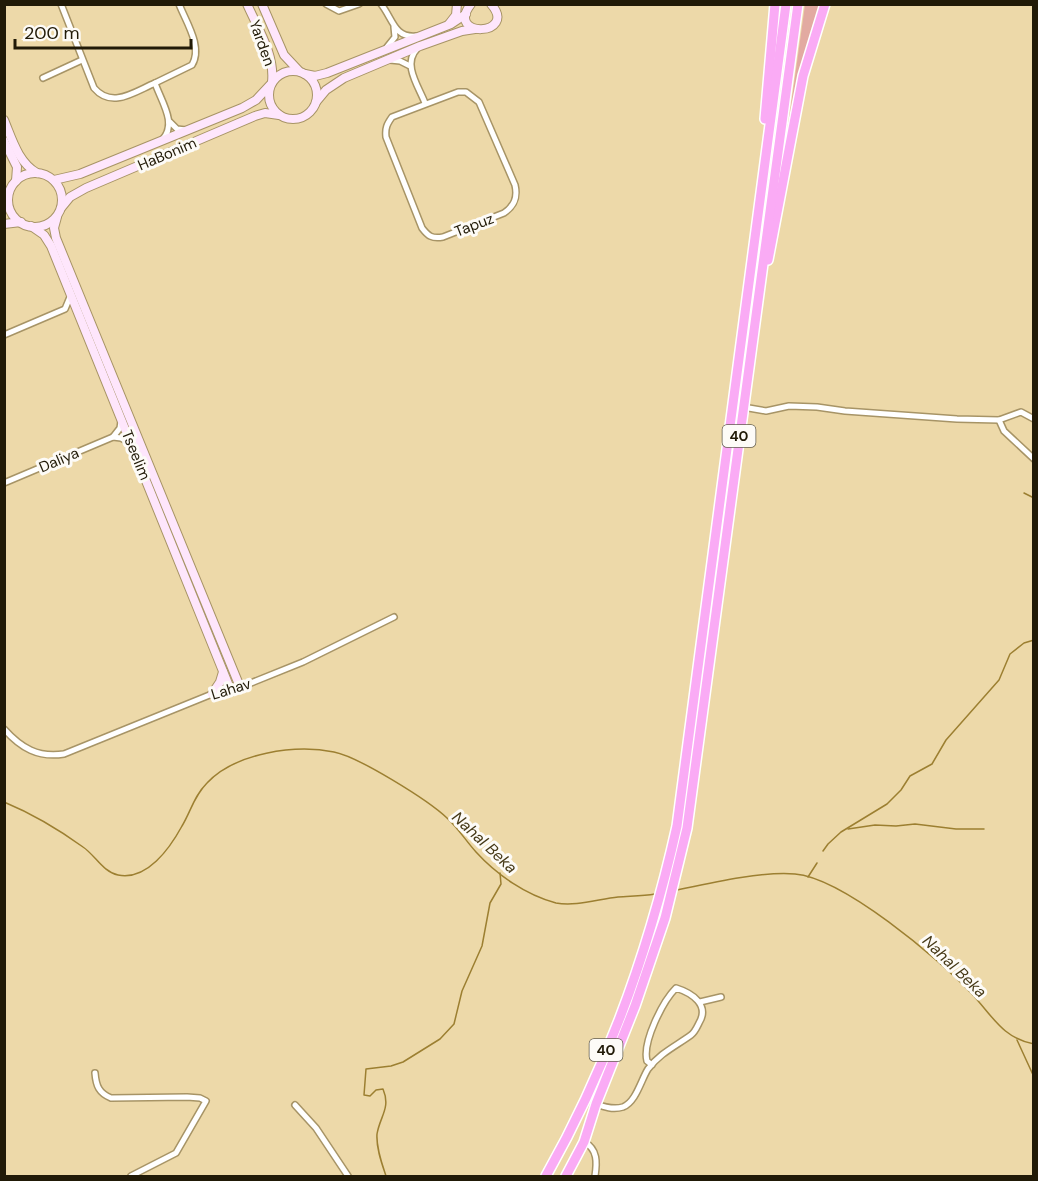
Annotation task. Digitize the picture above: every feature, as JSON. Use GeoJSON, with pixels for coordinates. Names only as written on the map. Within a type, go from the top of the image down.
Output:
{"type":"FeatureCollection","features":[{"type":"Feature","properties":{"kind":"highway"},"geometry":{"type":"LineString","coordinates":[[755,231],[775,4]]}},
{"type":"Feature","properties":{"kind":"highway","name":"40"},"geometry":{"type":"LineString","coordinates":[[546,1176],[588,1095],[625,1003],[668,864],[684,779],[786,4]]}},
{"type":"Feature","properties":{"kind":"highway","name":"40"},"geometry":{"type":"LineString","coordinates":[[566,1176],[584,1142],[596,1104],[635,1006],[679,867],[695,780],[748,365],[798,4]]}},
{"type":"Feature","properties":{"kind":"highway"},"geometry":{"type":"LineString","coordinates":[[748,365],[802,76],[825,4]]}},
{"type":"Feature","properties":{"kind":"street"},"geometry":{"type":"LineString","coordinates":[[61,4],[94,88],[100,96],[107,99],[118,99],[192,65],[196,50],[179,4]]}},
{"type":"Feature","properties":{"kind":"street","name":"Yarden"},"geometry":{"type":"LineString","coordinates":[[247,4],[270,58],[272,83]]}},
{"type":"Feature","properties":{"kind":"street","name":"Yarden"},"geometry":{"type":"LineString","coordinates":[[262,4],[284,55],[303,73]]}},
{"type":"Feature","properties":{"kind":"street"},"geometry":{"type":"LineString","coordinates":[[326,4],[339,11],[359,4]]}},
{"type":"Feature","properties":{"kind":"street"},"geometry":{"type":"LineString","coordinates":[[381,4],[400,33],[406,36],[421,35]]}},
{"type":"Feature","properties":{"kind":"street"},"geometry":{"type":"LineString","coordinates":[[448,25],[456,15],[457,4]]}},
{"type":"Feature","properties":{"kind":"street"},"geometry":{"type":"LineString","coordinates":[[467,8],[469,25],[483,31],[494,24],[496,12],[491,4]]}},
{"type":"Feature","properties":{"kind":"street"},"geometry":{"type":"LineString","coordinates":[[467,8],[459,20],[327,73],[315,76],[284,72],[272,83],[269,92],[270,103],[279,115],[290,119],[301,117],[312,110],[316,102],[331,86],[420,46],[462,31],[475,29]]}},
{"type":"Feature","properties":{"kind":"street"},"geometry":{"type":"LineString","coordinates":[[384,49],[395,37],[394,25]]}},
{"type":"Feature","properties":{"kind":"street"},"geometry":{"type":"LineString","coordinates":[[420,46],[414,52],[410,66],[425,103]]}},
{"type":"Feature","properties":{"kind":"street"},"geometry":{"type":"LineString","coordinates":[[43,78],[82,60]]}},
{"type":"Feature","properties":{"kind":"street"},"geometry":{"type":"LineString","coordinates":[[386,60],[400,61],[410,66]]}},
{"type":"Feature","properties":{"kind":"street"},"geometry":{"type":"LineString","coordinates":[[303,73],[316,87],[316,102]]}},
{"type":"Feature","properties":{"kind":"street"},"geometry":{"type":"LineString","coordinates":[[155,83],[170,122],[177,129],[188,130]]}},
{"type":"Feature","properties":{"kind":"street","name":"HaBonim"},"geometry":{"type":"LineString","coordinates":[[54,180],[80,174],[242,108],[256,100],[272,83]]}},
{"type":"Feature","properties":{"kind":"street","name":"Tapuz"},"geometry":{"type":"LineString","coordinates":[[458,92],[466,92],[479,102],[516,190],[514,203],[504,213],[442,237],[434,238],[427,235],[422,228],[385,131],[392,117],[425,103],[458,92]]}},
{"type":"Feature","properties":{"kind":"street","name":"HaBonim"},"geometry":{"type":"LineString","coordinates":[[62,208],[70,197],[86,188],[255,116],[265,113],[279,115]]}},
{"type":"Feature","properties":{"kind":"street"},"geometry":{"type":"LineString","coordinates":[[4,120],[21,158],[29,168],[54,180],[62,193],[62,208],[57,217],[45,225],[32,226],[16,218],[9,207],[7,197],[16,181],[22,176],[37,173]]}},
{"type":"Feature","properties":{"kind":"street"},"geometry":{"type":"LineString","coordinates":[[159,142],[168,132],[170,122]]}},
{"type":"Feature","properties":{"kind":"street"},"geometry":{"type":"LineString","coordinates":[[4,141],[17,167],[16,181]]}},
{"type":"Feature","properties":{"kind":"street","name":"Tseelim"},"geometry":{"type":"LineString","coordinates":[[57,217],[54,228],[56,238],[240,687]]}},
{"type":"Feature","properties":{"kind":"street"},"geometry":{"type":"LineString","coordinates":[[4,224],[21,222]]}},
{"type":"Feature","properties":{"kind":"street","name":"Tseelim"},"geometry":{"type":"LineString","coordinates":[[32,226],[41,231],[48,240],[231,691]]}},
{"type":"Feature","properties":{"kind":"street"},"geometry":{"type":"LineString","coordinates":[[4,335],[66,309],[70,302],[69,291]]}},
{"type":"Feature","properties":{"kind":"street"},"geometry":{"type":"LineString","coordinates":[[61,312],[72,312],[80,317]]}},
{"type":"Feature","properties":{"kind":"street"},"geometry":{"type":"LineString","coordinates":[[743,407],[766,411],[789,406],[817,407],[894,415],[999,420],[1021,412],[1034,419]]}},
{"type":"Feature","properties":{"kind":"street"},"geometry":{"type":"LineString","coordinates":[[120,416],[120,428],[113,437],[125,439],[132,445]]}},
{"type":"Feature","properties":{"kind":"street"},"geometry":{"type":"LineString","coordinates":[[999,420],[1004,431],[1034,459]]}},
{"type":"Feature","properties":{"kind":"street","name":"Daliya"},"geometry":{"type":"LineString","coordinates":[[4,483],[113,437]]}},
{"type":"Feature","properties":{"kind":"street","name":"Lahav"},"geometry":{"type":"LineString","coordinates":[[4,729],[28,750],[43,754],[64,754],[212,694],[231,691],[303,662],[394,617]]}},
{"type":"Feature","properties":{"kind":"street"},"geometry":{"type":"LineString","coordinates":[[212,694],[223,672]]}},
{"type":"Feature","properties":{"kind":"street"},"geometry":{"type":"LineString","coordinates":[[596,1104],[609,1108],[624,1107],[635,1096],[652,1065],[666,1050],[693,1034],[703,1017],[700,1002],[676,988],[670,994],[655,1022],[646,1048],[647,1061],[652,1065]]}},
{"type":"Feature","properties":{"kind":"street"},"geometry":{"type":"LineString","coordinates":[[700,1002],[722,997]]}},
{"type":"Feature","properties":{"kind":"street"},"geometry":{"type":"LineString","coordinates":[[95,1073],[97,1086],[102,1094],[111,1098],[187,1097],[206,1101],[176,1153],[131,1176]]}},
{"type":"Feature","properties":{"kind":"street"},"geometry":{"type":"LineString","coordinates":[[295,1105],[316,1128],[348,1176]]}},
{"type":"Feature","properties":{"kind":"street"},"geometry":{"type":"LineString","coordinates":[[584,1142],[590,1145],[595,1153],[597,1165],[594,1176]]}},
{"type":"Feature","properties":{"kind":"shaded area"},"geometry":{"type":"Polygon","coordinates":[[[805,5],[821,5],[799,75],[786,141],[805,5]]]}},
{"type":"Feature","properties":{"kind":"waterway"},"geometry":{"type":"LineString","coordinates":[[1024,493],[1034,498]]}},
{"type":"Feature","properties":{"kind":"waterway"},"geometry":{"type":"LineString","coordinates":[[823,851],[841,832],[887,804],[901,790],[910,776],[932,764],[946,740],[999,680],[1010,654],[1024,643],[1034,640]]}},
{"type":"Feature","properties":{"kind":"waterway","name":"Nahal Beka"},"geometry":{"type":"LineString","coordinates":[[4,802],[64,834],[87,850],[103,867],[113,873],[129,876],[148,868],[164,853],[177,835],[199,793],[207,783],[233,764],[266,753],[284,750],[334,752],[360,762],[393,780],[438,810],[493,869],[534,895],[556,903],[571,904],[655,894]]}},
{"type":"Feature","properties":{"kind":"waterway"},"geometry":{"type":"LineString","coordinates":[[848,829],[875,825],[915,824],[956,829],[984,829]]}},
{"type":"Feature","properties":{"kind":"waterway"},"geometry":{"type":"LineString","coordinates":[[808,877],[817,863]]}},
{"type":"Feature","properties":{"kind":"waterway"},"geometry":{"type":"LineString","coordinates":[[386,1176],[377,1139],[386,1102],[385,1096],[383,1089],[376,1090],[370,1096],[364,1095],[366,1069],[403,1062],[440,1039],[454,1024],[462,991],[482,946],[490,903],[501,884],[500,873]]}},
{"type":"Feature","properties":{"kind":"waterway","name":"Nahal Beka"},"geometry":{"type":"LineString","coordinates":[[677,890],[767,874],[795,874],[815,879],[838,889],[889,922],[956,978],[1006,1031],[1014,1037],[1034,1044]]}},
{"type":"Feature","properties":{"kind":"waterway"},"geometry":{"type":"LineString","coordinates":[[1017,1040],[1034,1077]]}}]}
